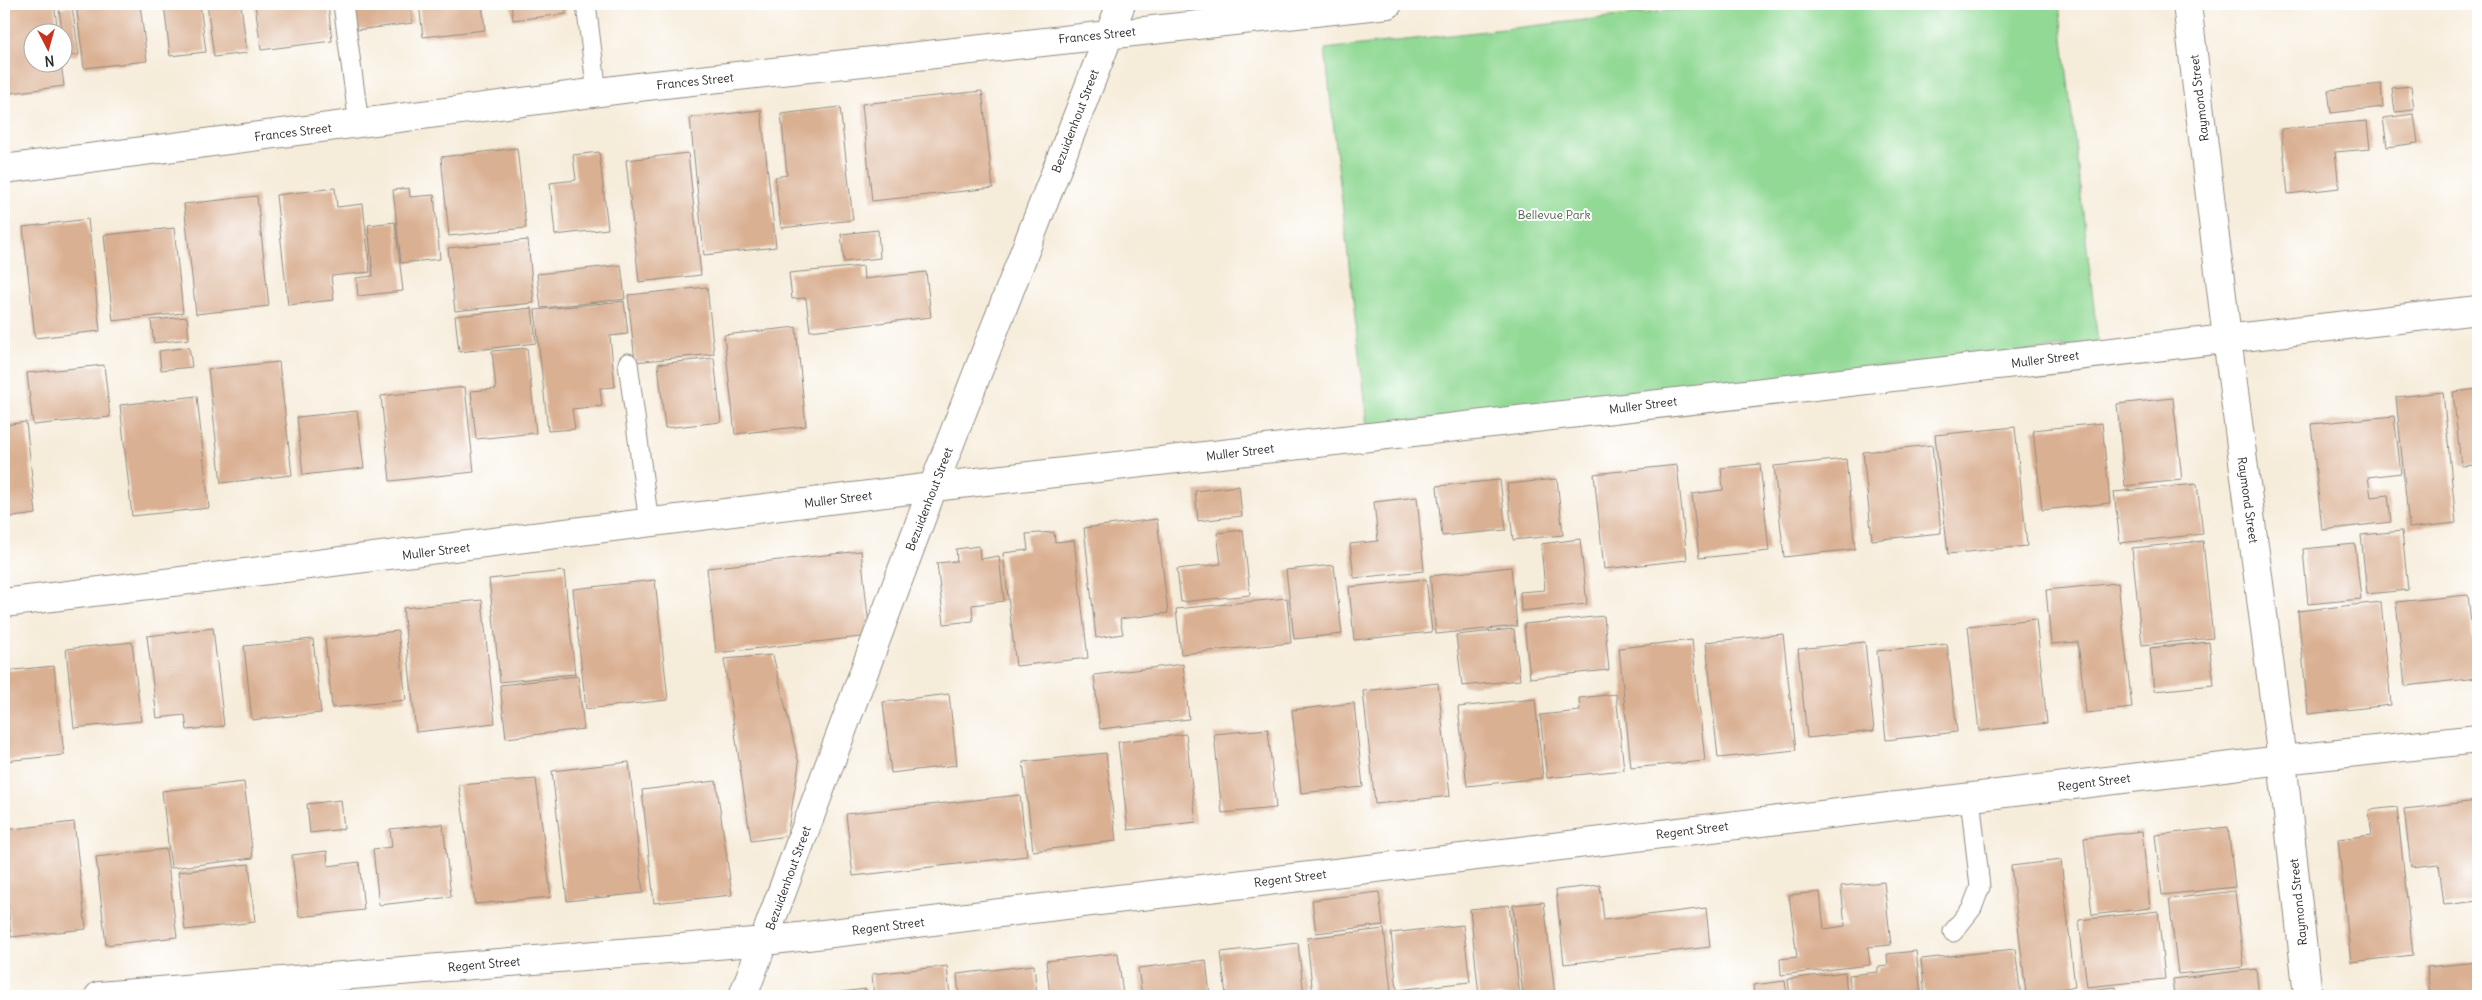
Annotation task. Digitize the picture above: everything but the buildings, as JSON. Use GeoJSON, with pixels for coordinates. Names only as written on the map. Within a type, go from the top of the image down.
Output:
{"type":"FeatureCollection","features":[{"type":"Feature","properties":{"kind":"street","name":"Bezuidenhout Street"},"geometry":{"type":"LineString","coordinates":[[743,996],[933,487],[1121,4]]}},
{"type":"Feature","properties":{"kind":"street","name":"Frances Street"},"geometry":{"type":"LineString","coordinates":[[4,169],[597,93],[1388,4]]}},
{"type":"Feature","properties":{"kind":"street","name":"Raymond Street"},"geometry":{"type":"LineString","coordinates":[[2188,4],[2227,338],[2282,760],[2308,996]]}},
{"type":"Feature","properties":{"kind":"street","name":"Muller Street"},"geometry":{"type":"LineString","coordinates":[[4,603],[649,524],[933,487],[2478,310]]}},
{"type":"Feature","properties":{"kind":"street","name":"Regent Street"},"geometry":{"type":"LineString","coordinates":[[99,996],[764,941],[2282,760],[2478,739]]}},
{"type":"Feature","properties":{"kind":"lane"},"geometry":{"type":"LineString","coordinates":[[343,4],[359,124]]}},
{"type":"Feature","properties":{"kind":"lane"},"geometry":{"type":"LineString","coordinates":[[586,4],[597,93]]}},
{"type":"Feature","properties":{"kind":"lane"},"geometry":{"type":"LineString","coordinates":[[628,363],[649,524]]}},
{"type":"Feature","properties":{"kind":"lane"},"geometry":{"type":"LineString","coordinates":[[1953,932],[1972,908],[1980,887],[1970,797]]}},
{"type":"Feature","properties":{"kind":"green space","name":"Bellevue Park"},"geometry":{"type":"Polygon","coordinates":[[[1728,4],[2059,4],[2098,343],[1367,426],[1325,49],[1728,4]]]}}]}
